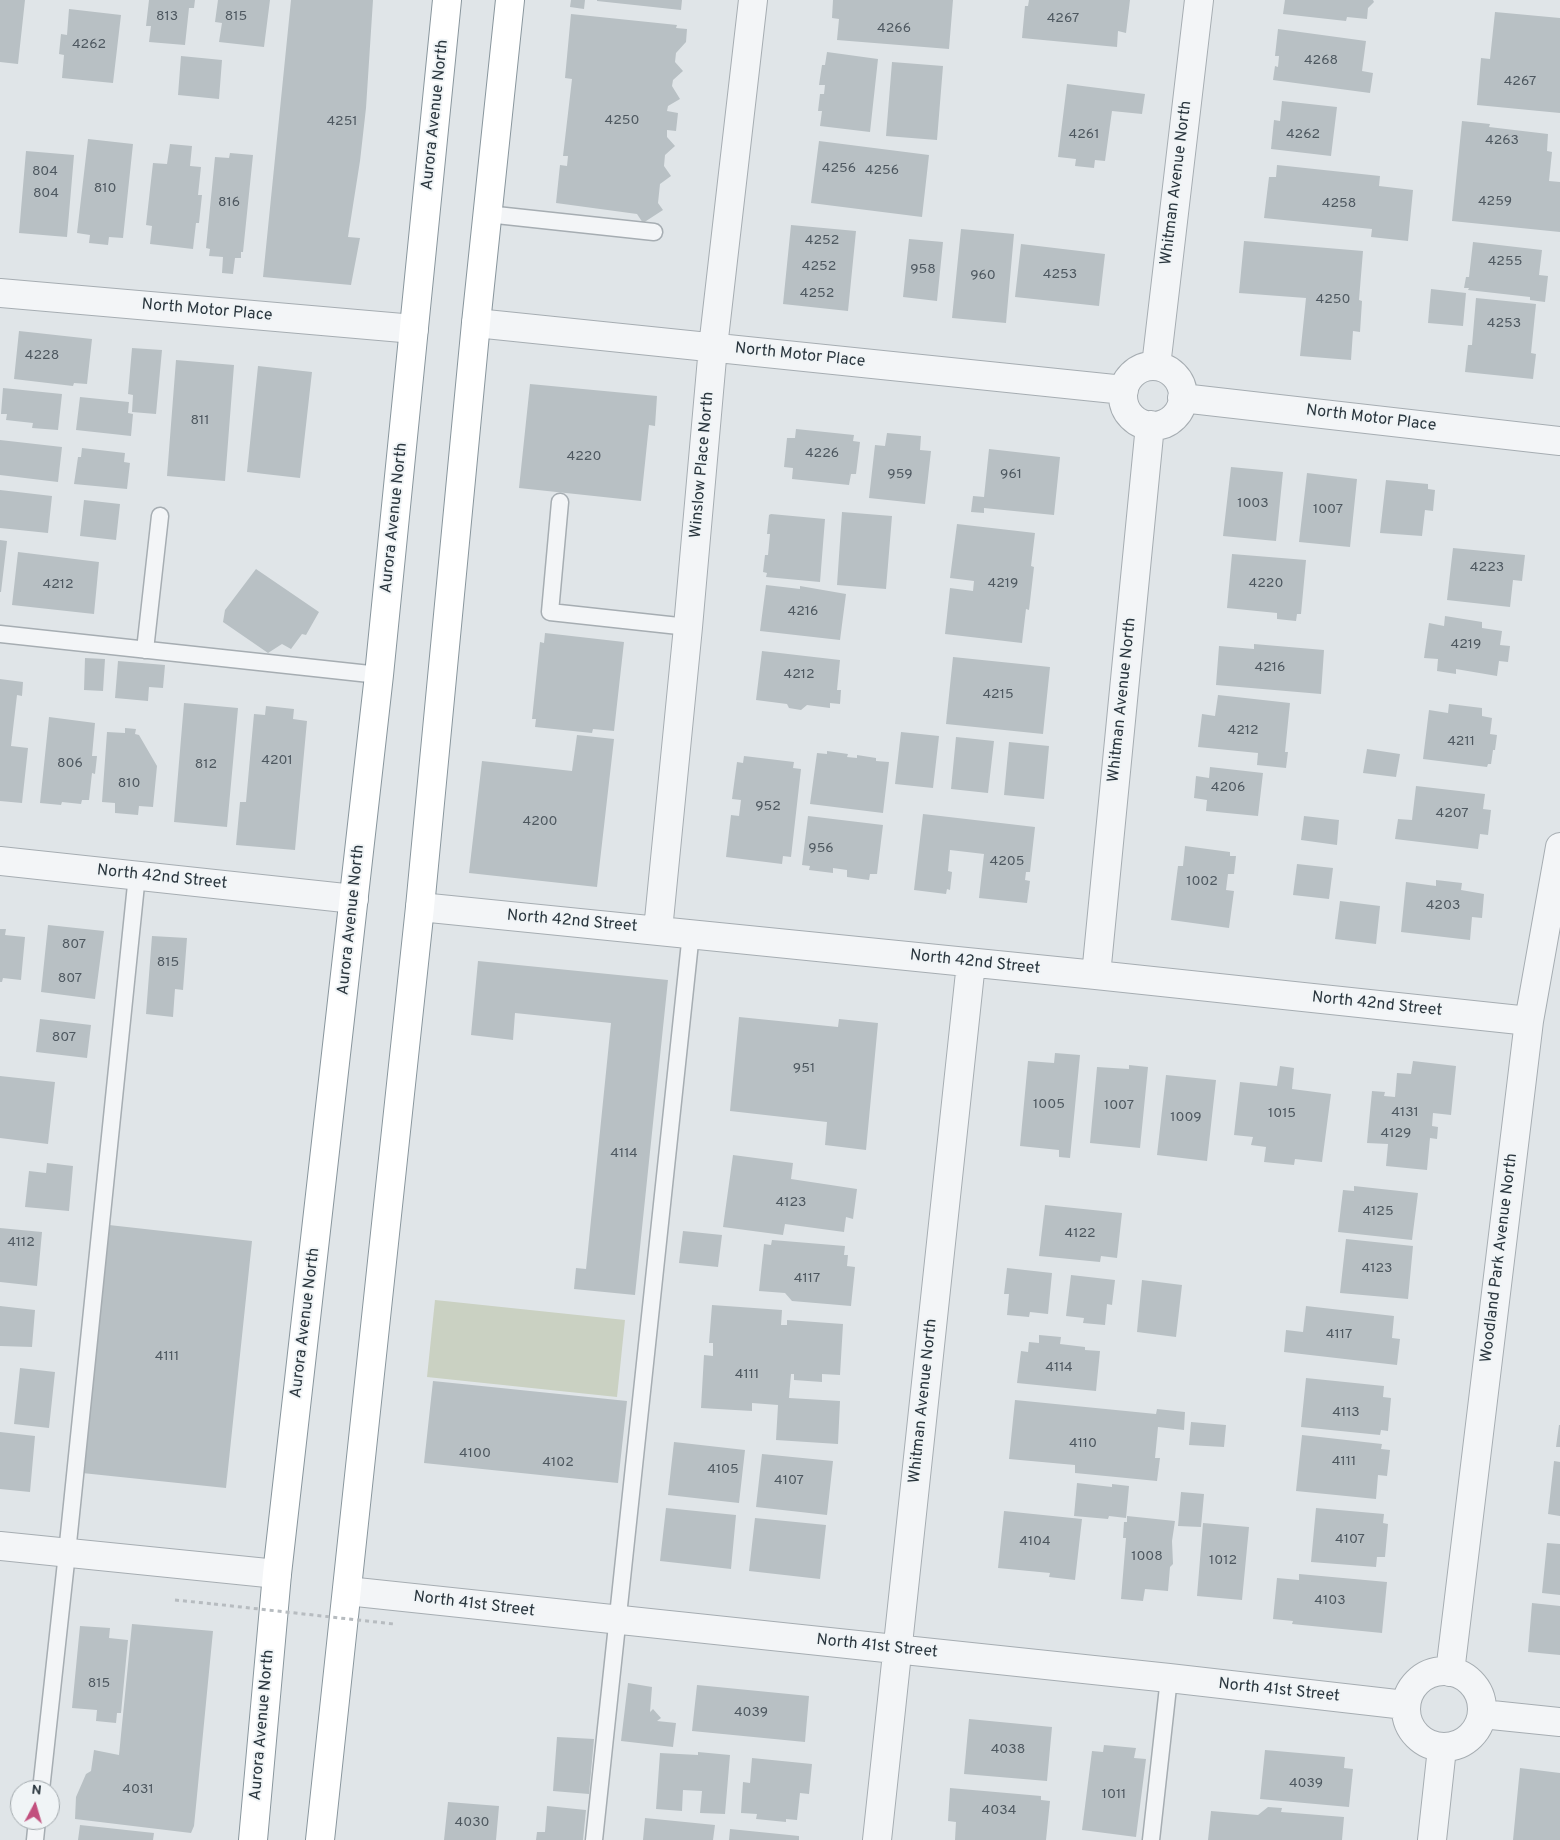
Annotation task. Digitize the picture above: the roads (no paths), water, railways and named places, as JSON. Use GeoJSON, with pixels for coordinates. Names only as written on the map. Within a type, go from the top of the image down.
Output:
{"type":"FeatureCollection","features":[{"type":"Feature","properties":{"kind":"highway","name":"Aurora Avenue North"},"geometry":{"type":"LineString","coordinates":[[253,1840],[277,1574],[379,675],[447,0]]}},
{"type":"Feature","properties":{"kind":"highway"},"geometry":{"type":"LineString","coordinates":[[320,1840],[420,907],[476,323],[510,0]]}},
{"type":"Feature","properties":{"kind":"street","name":"Winslow Place North"},"geometry":{"type":"LineString","coordinates":[[658,930],[713,347],[753,0]]}},
{"type":"Feature","properties":{"kind":"street","name":"Whitman Avenue North"},"geometry":{"type":"LineString","coordinates":[[1156,366],[1199,0]]}},
{"type":"Feature","properties":{"kind":"street","name":"North Motor Place"},"geometry":{"type":"LineString","coordinates":[[0,293],[414,329]]}},
{"type":"Feature","properties":{"kind":"street","name":"North Motor Place"},"geometry":{"type":"LineString","coordinates":[[476,323],[1124,390]]}},
{"type":"Feature","properties":{"kind":"street"},"geometry":{"type":"LineString","coordinates":[[1146,366],[1156,366],[1166,369],[1175,375],[1181,383],[1182,403],[1178,413],[1170,420],[1162,424],[1143,424],[1135,419],[1124,404],[1124,390],[1129,378],[1136,371],[1146,366]]}},
{"type":"Feature","properties":{"kind":"street","name":"North Motor Place"},"geometry":{"type":"LineString","coordinates":[[1182,398],[1560,441]]}},
{"type":"Feature","properties":{"kind":"street","name":"Whitman Avenue North"},"geometry":{"type":"LineString","coordinates":[[1096,975],[1150,425]]}},
{"type":"Feature","properties":{"kind":"street","name":"Woodland Park Avenue North"},"geometry":{"type":"LineString","coordinates":[[1450,1672],[1529,1021],[1560,847]]}},
{"type":"Feature","properties":{"kind":"street","name":"North 42nd Street"},"geometry":{"type":"LineString","coordinates":[[0,861],[137,874],[354,899]]}},
{"type":"Feature","properties":{"kind":"street","name":"North 42nd Street"},"geometry":{"type":"LineString","coordinates":[[420,907],[691,933],[1529,1021]]}},
{"type":"Feature","properties":{"kind":"street","name":"Whitman Avenue North"},"geometry":{"type":"LineString","coordinates":[[877,1840],[970,963]]}},
{"type":"Feature","properties":{"kind":"street"},"geometry":{"type":"LineString","coordinates":[[0,1546],[277,1574]]}},
{"type":"Feature","properties":{"kind":"street","name":"North 41st Street"},"geometry":{"type":"LineString","coordinates":[[347,1591],[1406,1705]]}},
{"type":"Feature","properties":{"kind":"street"},"geometry":{"type":"LineString","coordinates":[[1440,1671],[1450,1672],[1465,1677],[1475,1686],[1482,1698],[1482,1714],[1480,1724],[1473,1736],[1464,1743],[1442,1748],[1428,1745],[1418,1738],[1410,1728],[1406,1717],[1406,1705],[1409,1693],[1416,1683],[1427,1675],[1440,1671]]}},
{"type":"Feature","properties":{"kind":"street"},"geometry":{"type":"LineString","coordinates":[[1482,1714],[1560,1722]]}},
{"type":"Feature","properties":{"kind":"street"},"geometry":{"type":"LineString","coordinates":[[1432,1840],[1442,1748]]}},
{"type":"Feature","properties":{"kind":"lane"},"geometry":{"type":"LineString","coordinates":[[487,214],[654,232]]}},
{"type":"Feature","properties":{"kind":"lane"},"geometry":{"type":"LineString","coordinates":[[560,502],[550,612],[688,627]]}},
{"type":"Feature","properties":{"kind":"lane"},"geometry":{"type":"LineString","coordinates":[[145,650],[160,516]]}},
{"type":"Feature","properties":{"kind":"lane"},"geometry":{"type":"LineString","coordinates":[[0,634],[379,675]]}},
{"type":"Feature","properties":{"kind":"lane"},"geometry":{"type":"LineString","coordinates":[[42,1780],[137,874]]}},
{"type":"Feature","properties":{"kind":"lane"},"geometry":{"type":"LineString","coordinates":[[594,1840],[691,933]]}},
{"type":"Feature","properties":{"kind":"lane"},"geometry":{"type":"LineString","coordinates":[[1151,1840],[1169,1678]]}}]}
